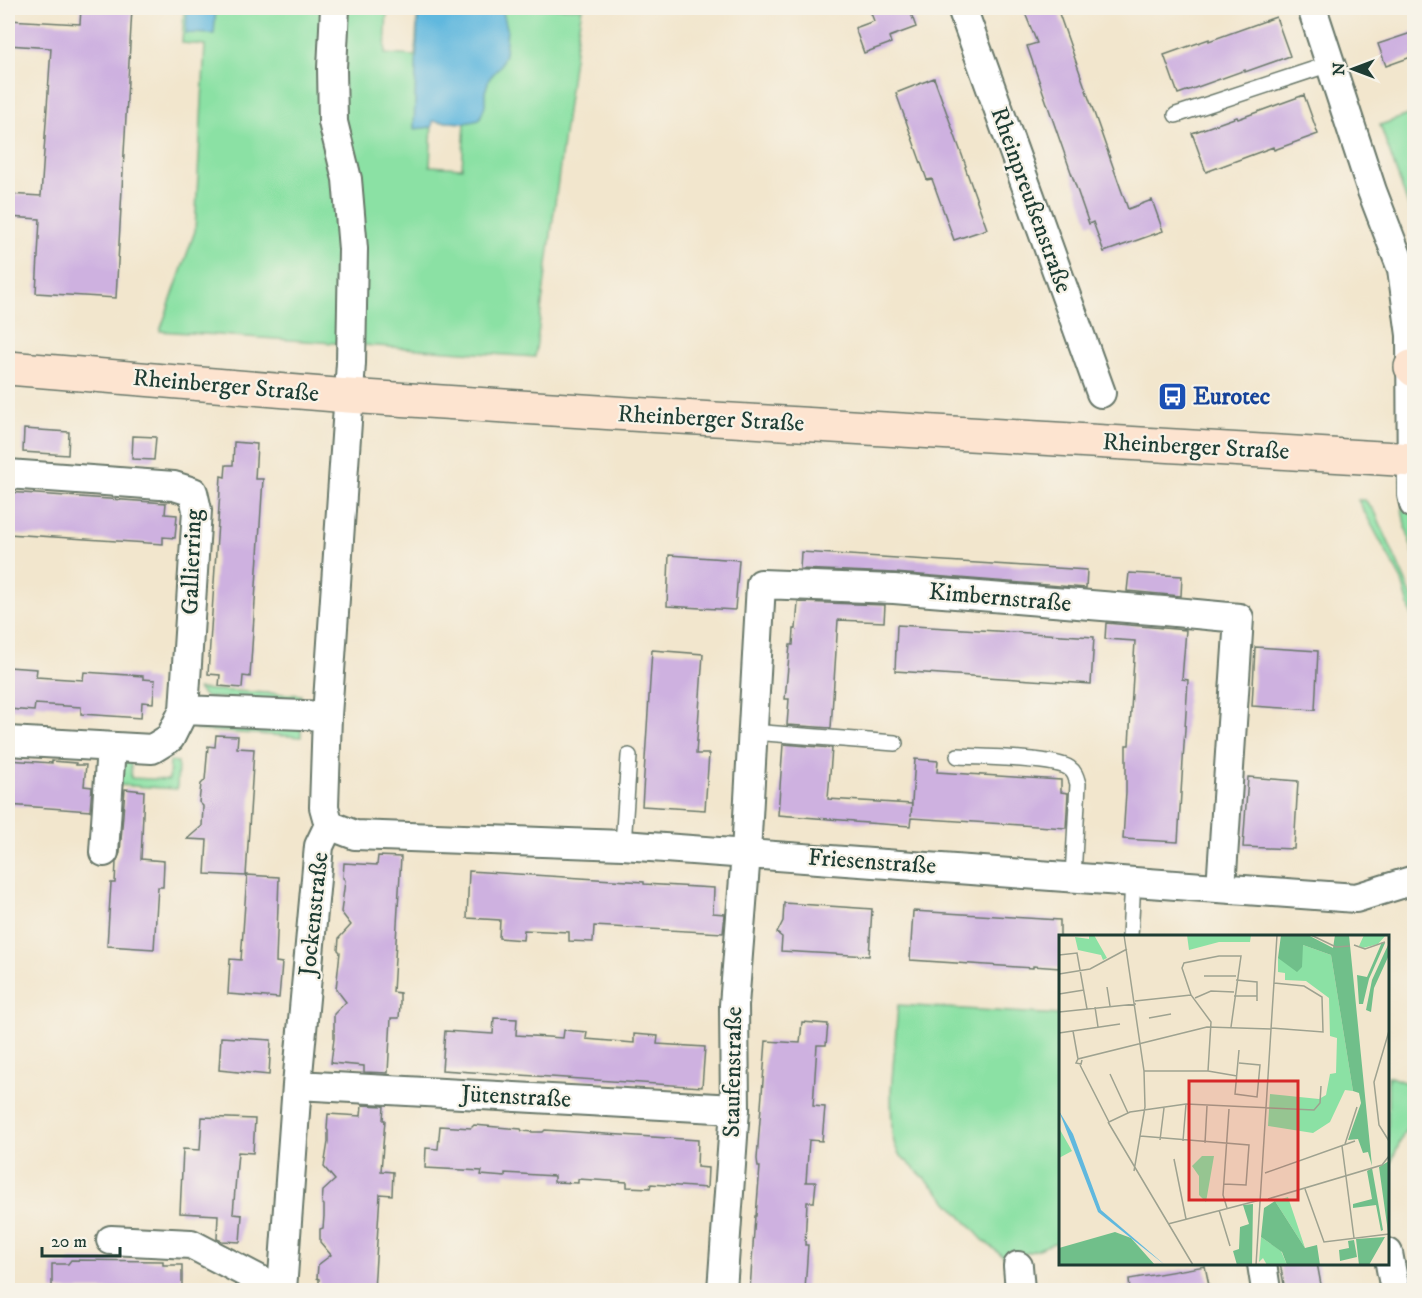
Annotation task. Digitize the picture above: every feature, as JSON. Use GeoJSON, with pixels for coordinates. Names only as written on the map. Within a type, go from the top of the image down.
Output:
{"type":"FeatureCollection","features":[{"type":"Feature","properties":{"kind":"main road","name":"Rheinberger Straße"},"geometry":{"type":"LineString","coordinates":[[8,368],[348,396],[1414,459]]}},
{"type":"Feature","properties":{"kind":"street","name":"Jockenstraße"},"geometry":{"type":"LineString","coordinates":[[282,1290],[297,1085],[319,846],[329,825],[324,807],[327,716],[351,363],[353,249],[347,179],[333,122],[332,68],[335,8]]}},
{"type":"Feature","properties":{"kind":"street","name":"Rheinpreußenstraße"},"geometry":{"type":"LineString","coordinates":[[962,8],[1101,393]]}},
{"type":"Feature","properties":{"kind":"street"},"geometry":{"type":"LineString","coordinates":[[1311,8],[1372,191],[1402,269],[1413,368],[1412,495],[1414,504]]}},
{"type":"Feature","properties":{"kind":"street","name":"Gallierring"},"geometry":{"type":"LineString","coordinates":[[8,474],[174,486],[193,492],[197,510],[184,710],[170,738],[152,749],[8,741]]}},
{"type":"Feature","properties":{"kind":"street","name":"Kimbernstraße"},"geometry":{"type":"LineString","coordinates":[[746,853],[761,584],[894,590],[1239,618],[1221,888]]}},
{"type":"Feature","properties":{"kind":"street"},"geometry":{"type":"LineString","coordinates":[[184,710],[327,716]]}},
{"type":"Feature","properties":{"kind":"street"},"geometry":{"type":"LineString","coordinates":[[104,852],[111,747]]}},
{"type":"Feature","properties":{"kind":"street","name":"Friesenstraße"},"geometry":{"type":"LineString","coordinates":[[329,825],[355,835],[623,845],[1356,898],[1414,880]]}},
{"type":"Feature","properties":{"kind":"street","name":"Staufenstraße"},"geometry":{"type":"LineString","coordinates":[[722,1290],[735,1109],[734,1005],[746,853]]}},
{"type":"Feature","properties":{"kind":"street","name":"Jütenstraße"},"geometry":{"type":"LineString","coordinates":[[297,1085],[735,1109]]}},
{"type":"Feature","properties":{"kind":"street"},"geometry":{"type":"LineString","coordinates":[[111,1240],[191,1244],[260,1280],[272,1290]]}},
{"type":"Feature","properties":{"kind":"street"},"geometry":{"type":"LineString","coordinates":[[1389,1258],[1395,1290]]}},
{"type":"Feature","properties":{"kind":"street"},"geometry":{"type":"LineString","coordinates":[[1262,1265],[1266,1290]]}},
{"type":"Feature","properties":{"kind":"lane"},"geometry":{"type":"LineString","coordinates":[[1176,115],[1330,64]]}},
{"type":"Feature","properties":{"kind":"lane"},"geometry":{"type":"LineString","coordinates":[[752,732],[895,743]]}},
{"type":"Feature","properties":{"kind":"lane"},"geometry":{"type":"LineString","coordinates":[[623,845],[629,756]]}},
{"type":"Feature","properties":{"kind":"lane"},"geometry":{"type":"LineString","coordinates":[[958,756],[1057,763],[1069,767],[1076,775],[1078,784],[1073,877]]}},
{"type":"Feature","properties":{"kind":"lane"},"geometry":{"type":"LineString","coordinates":[[1130,935],[1132,881]]}},
{"type":"Feature","properties":{"kind":"green space"},"geometry":{"type":"Polygon","coordinates":[[[184,8],[387,8],[385,54],[415,56],[418,8],[582,8],[535,357],[160,331],[195,231],[205,45],[182,43],[184,8]],[[432,121],[430,166],[462,168],[465,123],[432,121]]]}},
{"type":"Feature","properties":{"kind":"green space"},"geometry":{"type":"Polygon","coordinates":[[[1414,113],[1414,222],[1380,125],[1414,113]]]}},
{"type":"Feature","properties":{"kind":"green space"},"geometry":{"type":"Polygon","coordinates":[[[1358,500],[1365,500],[1376,514],[1414,603],[1414,624],[1402,581],[1358,500]]]}},
{"type":"Feature","properties":{"kind":"green space"},"geometry":{"type":"Polygon","coordinates":[[[1414,506],[1414,555],[1402,508],[1414,506]]]}},
{"type":"Feature","properties":{"kind":"green space"},"geometry":{"type":"Polygon","coordinates":[[[198,689],[301,695],[301,703],[205,697],[198,689]]]}},
{"type":"Feature","properties":{"kind":"green space"},"geometry":{"type":"Polygon","coordinates":[[[203,722],[301,728],[301,737],[196,730],[203,722]]]}},
{"type":"Feature","properties":{"kind":"green space"},"geometry":{"type":"Polygon","coordinates":[[[119,758],[131,759],[131,778],[169,780],[170,761],[178,762],[177,789],[118,785],[119,758]]]}},
{"type":"Feature","properties":{"kind":"green space"},"geometry":{"type":"Polygon","coordinates":[[[898,1005],[1059,1015],[1059,1241],[1008,1260],[983,1240],[936,1189],[899,1154],[892,1134],[891,1092],[898,1005]]]}},
{"type":"Feature","properties":{"kind":"green space"},"geometry":{"type":"Polygon","coordinates":[[[1389,1076],[1414,1086],[1414,1118],[1404,1133],[1389,1167],[1389,1076]]]}},
{"type":"Feature","properties":{"kind":"water"},"geometry":{"type":"Polygon","coordinates":[[[187,8],[216,8],[214,34],[186,33],[187,8]]]}},
{"type":"Feature","properties":{"kind":"water"},"geometry":{"type":"Polygon","coordinates":[[[418,8],[502,8],[507,28],[505,54],[500,66],[489,79],[485,92],[485,106],[479,120],[465,123],[433,121],[432,127],[414,129],[418,8]]]}},
{"type":"Feature","properties":{"kind":"building"},"geometry":{"type":"Polygon","coordinates":[[[81,8],[132,8],[116,298],[36,293],[40,219],[8,217],[8,194],[41,196],[51,48],[8,45],[8,20],[80,24],[81,8]]]}},
{"type":"Feature","properties":{"kind":"building"},"geometry":{"type":"Polygon","coordinates":[[[869,8],[909,8],[916,27],[889,37],[891,43],[864,53],[855,28],[874,21],[869,8]]]}},
{"type":"Feature","properties":{"kind":"building"},"geometry":{"type":"Polygon","coordinates":[[[1023,8],[1057,8],[1128,209],[1152,200],[1163,231],[1104,252],[1093,222],[1089,224],[1027,46],[1037,43],[1023,8]]]}},
{"type":"Feature","properties":{"kind":"building"},"geometry":{"type":"Polygon","coordinates":[[[1276,17],[1290,56],[1178,94],[1164,55],[1276,17]]]}},
{"type":"Feature","properties":{"kind":"building"},"geometry":{"type":"Polygon","coordinates":[[[1414,32],[1414,56],[1386,66],[1378,44],[1414,32]]]}},
{"type":"Feature","properties":{"kind":"building"},"geometry":{"type":"Polygon","coordinates":[[[934,78],[987,229],[954,240],[932,179],[927,180],[896,93],[934,78]]]}},
{"type":"Feature","properties":{"kind":"building"},"geometry":{"type":"Polygon","coordinates":[[[1304,95],[1318,134],[1274,150],[1273,147],[1206,172],[1192,133],[1304,95]]]}},
{"type":"Feature","properties":{"kind":"building"},"geometry":{"type":"Polygon","coordinates":[[[24,429],[69,432],[68,455],[23,452],[24,429]]]}},
{"type":"Feature","properties":{"kind":"building"},"geometry":{"type":"Polygon","coordinates":[[[133,436],[156,437],[154,460],[132,459],[133,436]]]}},
{"type":"Feature","properties":{"kind":"building"},"geometry":{"type":"Polygon","coordinates":[[[234,442],[257,444],[255,479],[263,479],[250,677],[243,676],[242,688],[219,686],[220,675],[208,674],[221,476],[225,477],[226,465],[233,465],[234,442]]]}},
{"type":"Feature","properties":{"kind":"building"},"geometry":{"type":"Polygon","coordinates":[[[8,492],[166,503],[165,514],[177,515],[175,538],[163,537],[163,544],[8,534],[8,492]]]}},
{"type":"Feature","properties":{"kind":"building"},"geometry":{"type":"Polygon","coordinates":[[[801,552],[1087,570],[1086,588],[895,573],[800,569],[801,552]]]}},
{"type":"Feature","properties":{"kind":"building"},"geometry":{"type":"Polygon","coordinates":[[[669,555],[739,560],[735,610],[667,606],[669,555]]]}},
{"type":"Feature","properties":{"kind":"building"},"geometry":{"type":"Polygon","coordinates":[[[1129,573],[1182,576],[1181,596],[1127,591],[1129,573]]]}},
{"type":"Feature","properties":{"kind":"building"},"geometry":{"type":"Polygon","coordinates":[[[798,602],[885,605],[884,622],[838,620],[831,728],[787,725],[789,699],[785,699],[790,645],[793,645],[794,629],[796,629],[798,602]]]}},
{"type":"Feature","properties":{"kind":"building"},"geometry":{"type":"Polygon","coordinates":[[[1106,623],[1186,630],[1182,679],[1188,680],[1178,842],[1123,839],[1126,745],[1129,745],[1135,641],[1105,639],[1106,623]]]}},
{"type":"Feature","properties":{"kind":"building"},"geometry":{"type":"Polygon","coordinates":[[[897,625],[1094,637],[1091,684],[895,671],[897,625]]]}},
{"type":"Feature","properties":{"kind":"building"},"geometry":{"type":"Polygon","coordinates":[[[1255,647],[1318,651],[1315,710],[1252,706],[1255,647]]]}},
{"type":"Feature","properties":{"kind":"building"},"geometry":{"type":"Polygon","coordinates":[[[652,650],[703,654],[696,754],[709,754],[705,810],[642,806],[652,650]]]}},
{"type":"Feature","properties":{"kind":"building"},"geometry":{"type":"Polygon","coordinates":[[[8,667],[37,669],[36,677],[83,680],[84,672],[143,676],[143,679],[155,680],[153,703],[142,702],[141,718],[81,714],[81,707],[35,704],[34,711],[8,709],[8,667]]]}},
{"type":"Feature","properties":{"kind":"building"},"geometry":{"type":"Polygon","coordinates":[[[216,735],[238,736],[237,748],[254,749],[246,876],[205,874],[207,840],[187,839],[202,826],[203,806],[199,802],[201,784],[205,780],[208,746],[215,747],[216,735]]]}},
{"type":"Feature","properties":{"kind":"building"},"geometry":{"type":"Polygon","coordinates":[[[783,744],[832,748],[828,799],[912,804],[915,759],[938,761],[937,772],[1061,780],[1061,792],[1068,793],[1066,828],[911,818],[910,826],[778,815],[783,744]]]}},
{"type":"Feature","properties":{"kind":"building"},"geometry":{"type":"Polygon","coordinates":[[[8,760],[52,763],[52,761],[86,765],[84,786],[92,787],[90,811],[8,805],[8,760]]]}},
{"type":"Feature","properties":{"kind":"building"},"geometry":{"type":"Polygon","coordinates":[[[1248,777],[1298,781],[1294,849],[1243,847],[1248,777]]]}},
{"type":"Feature","properties":{"kind":"building"},"geometry":{"type":"Polygon","coordinates":[[[125,789],[144,791],[141,859],[164,861],[163,887],[158,887],[154,949],[107,946],[111,883],[115,883],[116,862],[120,853],[125,789]]]}},
{"type":"Feature","properties":{"kind":"building"},"geometry":{"type":"Polygon","coordinates":[[[378,856],[401,857],[393,992],[400,993],[400,1004],[399,1018],[391,1018],[388,1073],[364,1072],[364,1066],[331,1063],[334,1014],[346,1002],[336,989],[340,952],[338,950],[339,938],[351,925],[341,912],[345,880],[343,878],[344,863],[377,865],[378,856]]]}},
{"type":"Feature","properties":{"kind":"building"},"geometry":{"type":"Polygon","coordinates":[[[469,871],[714,888],[713,913],[725,914],[723,933],[594,926],[593,942],[569,941],[569,932],[524,930],[523,940],[499,938],[500,920],[467,918],[469,871]]]}},
{"type":"Feature","properties":{"kind":"building"},"geometry":{"type":"Polygon","coordinates":[[[247,875],[279,877],[276,962],[282,963],[279,998],[228,994],[230,959],[241,960],[247,875]]]}},
{"type":"Feature","properties":{"kind":"building"},"geometry":{"type":"Polygon","coordinates":[[[784,903],[872,909],[869,956],[781,951],[782,937],[777,933],[783,921],[784,903]]]}},
{"type":"Feature","properties":{"kind":"building"},"geometry":{"type":"Polygon","coordinates":[[[913,911],[1060,920],[1059,968],[910,960],[913,911]]]}},
{"type":"Feature","properties":{"kind":"building"},"geometry":{"type":"Polygon","coordinates":[[[494,1018],[517,1019],[516,1035],[563,1038],[564,1030],[587,1032],[586,1039],[634,1043],[634,1034],[658,1036],[657,1044],[705,1047],[702,1087],[442,1070],[445,1031],[493,1034],[494,1018]]]}},
{"type":"Feature","properties":{"kind":"building"},"geometry":{"type":"Polygon","coordinates":[[[802,1022],[828,1024],[826,1045],[817,1045],[813,1106],[825,1107],[822,1141],[809,1140],[806,1182],[816,1182],[814,1202],[807,1202],[805,1245],[808,1245],[805,1290],[750,1290],[760,1167],[758,1167],[757,1159],[766,1041],[800,1043],[802,1022]]]}},
{"type":"Feature","properties":{"kind":"building"},"geometry":{"type":"Polygon","coordinates":[[[221,1037],[271,1040],[269,1075],[219,1070],[221,1037]]]}},
{"type":"Feature","properties":{"kind":"building"},"geometry":{"type":"Polygon","coordinates":[[[362,1105],[384,1106],[381,1171],[393,1172],[392,1195],[380,1194],[374,1290],[319,1290],[318,1265],[331,1255],[320,1242],[320,1229],[323,1228],[324,1216],[323,1191],[335,1180],[324,1167],[328,1142],[328,1114],[361,1116],[362,1105]]]}},
{"type":"Feature","properties":{"kind":"building"},"geometry":{"type":"Polygon","coordinates":[[[202,1117],[255,1119],[253,1153],[238,1152],[233,1214],[242,1215],[240,1242],[217,1239],[218,1215],[180,1213],[183,1149],[200,1150],[202,1117]]]}},
{"type":"Feature","properties":{"kind":"building"},"geometry":{"type":"Polygon","coordinates":[[[474,1125],[533,1132],[545,1130],[698,1140],[697,1167],[708,1168],[707,1188],[651,1184],[650,1188],[627,1187],[627,1182],[578,1179],[578,1183],[554,1182],[554,1176],[505,1173],[505,1177],[481,1175],[482,1171],[425,1168],[426,1148],[438,1149],[440,1126],[471,1128],[474,1125]]]}},
{"type":"Feature","properties":{"kind":"building"},"geometry":{"type":"Polygon","coordinates":[[[71,1260],[163,1261],[163,1265],[182,1265],[182,1290],[52,1290],[52,1264],[68,1264],[71,1260]]]}},
{"type":"Feature","properties":{"kind":"building"},"geometry":{"type":"Polygon","coordinates":[[[1280,1265],[1317,1265],[1322,1290],[1285,1290],[1280,1265]]]}},
{"type":"Feature","properties":{"kind":"building"},"geometry":{"type":"Polygon","coordinates":[[[1205,1266],[1210,1290],[1130,1290],[1129,1279],[1205,1266]]]}},
{"type":"Feature","properties":{"kind":"place","name":"Eurotec"},"geometry":{"type":"Point","coordinates":[1172,397]}}]}
